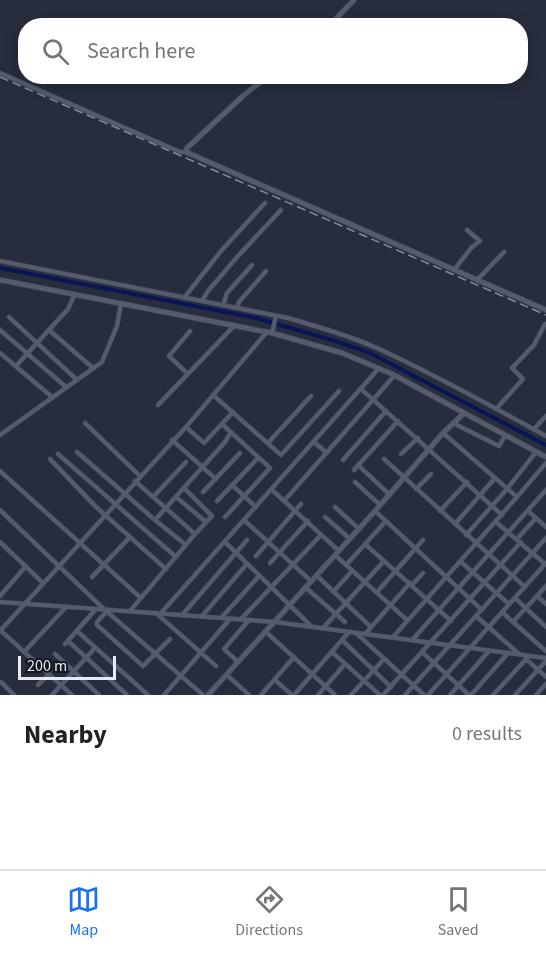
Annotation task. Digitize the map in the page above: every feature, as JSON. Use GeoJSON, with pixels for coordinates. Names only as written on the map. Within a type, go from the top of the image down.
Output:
{"type":"FeatureCollection","features":[{"type":"Feature","properties":{"kind":"street"},"geometry":{"type":"LineString","coordinates":[[337,18],[354,0]]}},
{"type":"Feature","properties":{"kind":"street"},"geometry":{"type":"LineString","coordinates":[[0,73],[18,81]]}},
{"type":"Feature","properties":{"kind":"street"},"geometry":{"type":"LineString","coordinates":[[25,84],[546,310]]}},
{"type":"Feature","properties":{"kind":"street"},"geometry":{"type":"LineString","coordinates":[[186,152],[187,148],[258,84]]}},
{"type":"Feature","properties":{"kind":"street"},"geometry":{"type":"LineString","coordinates":[[184,298],[221,251],[265,203]]}},
{"type":"Feature","properties":{"kind":"street"},"geometry":{"type":"LineString","coordinates":[[202,301],[204,295],[281,210]]}},
{"type":"Feature","properties":{"kind":"street"},"geometry":{"type":"LineString","coordinates":[[454,270],[472,247],[480,241],[467,230]]}},
{"type":"Feature","properties":{"kind":"street"},"geometry":{"type":"LineString","coordinates":[[477,280],[504,252]]}},
{"type":"Feature","properties":{"kind":"street"},"geometry":{"type":"LineString","coordinates":[[0,261],[223,305],[322,328],[377,348],[546,436]]}},
{"type":"Feature","properties":{"kind":"street"},"geometry":{"type":"LineString","coordinates":[[223,305],[227,293],[252,265]]}},
{"type":"Feature","properties":{"kind":"street"},"geometry":{"type":"LineString","coordinates":[[237,308],[239,302],[266,271]]}},
{"type":"Feature","properties":{"kind":"street"},"geometry":{"type":"LineString","coordinates":[[0,280],[270,332],[342,353],[379,368],[546,457]]}},
{"type":"Feature","properties":{"kind":"street"},"geometry":{"type":"LineString","coordinates":[[16,366],[68,309],[75,294]]}},
{"type":"Feature","properties":{"kind":"street"},"geometry":{"type":"LineString","coordinates":[[0,435],[102,362],[117,327],[122,303]]}},
{"type":"Feature","properties":{"kind":"street"},"geometry":{"type":"LineString","coordinates":[[72,695],[0,630],[270,332],[276,317]]}},
{"type":"Feature","properties":{"kind":"street"},"geometry":{"type":"LineString","coordinates":[[9,318],[76,379]]}},
{"type":"Feature","properties":{"kind":"street"},"geometry":{"type":"LineString","coordinates":[[496,409],[523,379],[512,368],[534,345],[545,324]]}},
{"type":"Feature","properties":{"kind":"street"},"geometry":{"type":"LineString","coordinates":[[158,405],[234,326]]}},
{"type":"Feature","properties":{"kind":"street"},"geometry":{"type":"LineString","coordinates":[[0,330],[66,387]]}},
{"type":"Feature","properties":{"kind":"street"},"geometry":{"type":"LineString","coordinates":[[49,330],[93,368]]}},
{"type":"Feature","properties":{"kind":"street"},"geometry":{"type":"LineString","coordinates":[[188,374],[169,356],[190,331]]}},
{"type":"Feature","properties":{"kind":"street"},"geometry":{"type":"LineString","coordinates":[[0,353],[52,397]]}},
{"type":"Feature","properties":{"kind":"street"},"geometry":{"type":"LineString","coordinates":[[158,613],[315,443],[379,368]]}},
{"type":"Feature","properties":{"kind":"street"},"geometry":{"type":"LineString","coordinates":[[285,501],[394,376]]}},
{"type":"Feature","properties":{"kind":"street"},"geometry":{"type":"LineString","coordinates":[[361,389],[502,515]]}},
{"type":"Feature","properties":{"kind":"street"},"geometry":{"type":"LineString","coordinates":[[213,395],[281,455],[339,391]]}},
{"type":"Feature","properties":{"kind":"street"},"geometry":{"type":"LineString","coordinates":[[268,443],[311,396]]}},
{"type":"Feature","properties":{"kind":"street"},"geometry":{"type":"LineString","coordinates":[[343,460],[386,411]]}},
{"type":"Feature","properties":{"kind":"street"},"geometry":{"type":"LineString","coordinates":[[186,427],[204,443],[232,412]]}},
{"type":"Feature","properties":{"kind":"street"},"geometry":{"type":"LineString","coordinates":[[208,695],[390,495],[443,433],[464,414]]}},
{"type":"Feature","properties":{"kind":"street"},"geometry":{"type":"LineString","coordinates":[[534,429],[546,416]]}},
{"type":"Feature","properties":{"kind":"street"},"geometry":{"type":"LineString","coordinates":[[354,470],[398,421]]}},
{"type":"Feature","properties":{"kind":"street"},"geometry":{"type":"LineString","coordinates":[[85,423],[140,476]]}},
{"type":"Feature","properties":{"kind":"street"},"geometry":{"type":"LineString","coordinates":[[453,423],[499,446],[505,436]]}},
{"type":"Feature","properties":{"kind":"street"},"geometry":{"type":"LineString","coordinates":[[222,424],[270,468],[225,517]]}},
{"type":"Feature","properties":{"kind":"street"},"geometry":{"type":"LineString","coordinates":[[155,520],[225,442],[231,432]]}},
{"type":"Feature","properties":{"kind":"street"},"geometry":{"type":"LineString","coordinates":[[443,433],[518,498]]}},
{"type":"Feature","properties":{"kind":"street"},"geometry":{"type":"LineString","coordinates":[[401,454],[418,438]]}},
{"type":"Feature","properties":{"kind":"street"},"geometry":{"type":"LineString","coordinates":[[172,440],[216,478]]}},
{"type":"Feature","properties":{"kind":"street"},"geometry":{"type":"LineString","coordinates":[[315,443],[327,453]]}},
{"type":"Feature","properties":{"kind":"street"},"geometry":{"type":"LineString","coordinates":[[77,452],[186,545]]}},
{"type":"Feature","properties":{"kind":"street"},"geometry":{"type":"LineString","coordinates":[[466,535],[536,452]]}},
{"type":"Feature","properties":{"kind":"street"},"geometry":{"type":"LineString","coordinates":[[203,492],[240,453]]}},
{"type":"Feature","properties":{"kind":"street"},"geometry":{"type":"LineString","coordinates":[[58,454],[176,557]]}},
{"type":"Feature","properties":{"kind":"street"},"geometry":{"type":"LineString","coordinates":[[217,501],[258,458]]}},
{"type":"Feature","properties":{"kind":"street"},"geometry":{"type":"LineString","coordinates":[[50,459],[105,514],[166,569]]}},
{"type":"Feature","properties":{"kind":"street"},"geometry":{"type":"LineString","coordinates":[[384,459],[525,587]]}},
{"type":"Feature","properties":{"kind":"street"},"geometry":{"type":"LineString","coordinates":[[153,497],[186,462]]}},
{"type":"Feature","properties":{"kind":"street"},"geometry":{"type":"LineString","coordinates":[[394,637],[477,545],[546,463]]}},
{"type":"Feature","properties":{"kind":"street"},"geometry":{"type":"LineString","coordinates":[[358,465],[390,495]]}},
{"type":"Feature","properties":{"kind":"street"},"geometry":{"type":"LineString","coordinates":[[0,471],[141,598]]}},
{"type":"Feature","properties":{"kind":"street"},"geometry":{"type":"LineString","coordinates":[[416,489],[430,474]]}},
{"type":"Feature","properties":{"kind":"street"},"geometry":{"type":"LineString","coordinates":[[454,524],[495,478]]}},
{"type":"Feature","properties":{"kind":"street"},"geometry":{"type":"LineString","coordinates":[[135,481],[195,534]]}},
{"type":"Feature","properties":{"kind":"street"},"geometry":{"type":"LineString","coordinates":[[355,482],[380,505]]}},
{"type":"Feature","properties":{"kind":"street"},"geometry":{"type":"LineString","coordinates":[[440,511],[467,483]]}},
{"type":"Feature","properties":{"kind":"street"},"geometry":{"type":"LineString","coordinates":[[232,485],[256,507]]}},
{"type":"Feature","properties":{"kind":"street"},"geometry":{"type":"LineString","coordinates":[[130,611],[212,516],[184,488]]}},
{"type":"Feature","properties":{"kind":"street"},"geometry":{"type":"LineString","coordinates":[[272,490],[321,535],[352,571],[407,620]]}},
{"type":"Feature","properties":{"kind":"street"},"geometry":{"type":"LineString","coordinates":[[412,639],[546,490]]}},
{"type":"Feature","properties":{"kind":"street"},"geometry":{"type":"LineString","coordinates":[[176,497],[206,522]]}},
{"type":"Feature","properties":{"kind":"street"},"geometry":{"type":"LineString","coordinates":[[256,556],[301,504]]}},
{"type":"Feature","properties":{"kind":"street"},"geometry":{"type":"LineString","coordinates":[[335,507],[359,529]]}},
{"type":"Feature","properties":{"kind":"street"},"geometry":{"type":"LineString","coordinates":[[0,510],[106,610],[203,695]]}},
{"type":"Feature","properties":{"kind":"street"},"geometry":{"type":"LineString","coordinates":[[375,511],[482,610]]}},
{"type":"Feature","properties":{"kind":"street"},"geometry":{"type":"LineString","coordinates":[[528,511],[546,527]]}},
{"type":"Feature","properties":{"kind":"street"},"geometry":{"type":"LineString","coordinates":[[325,517],[350,539]]}},
{"type":"Feature","properties":{"kind":"street"},"geometry":{"type":"LineString","coordinates":[[332,652],[382,695],[501,565],[536,518]]}},
{"type":"Feature","properties":{"kind":"street"},"geometry":{"type":"LineString","coordinates":[[244,520],[310,581]]}},
{"type":"Feature","properties":{"kind":"street"},"geometry":{"type":"LineString","coordinates":[[346,565],[386,521]]}},
{"type":"Feature","properties":{"kind":"street"},"geometry":{"type":"LineString","coordinates":[[270,563],[308,522]]}},
{"type":"Feature","properties":{"kind":"street"},"geometry":{"type":"LineString","coordinates":[[352,631],[426,695],[545,563],[496,522]]}},
{"type":"Feature","properties":{"kind":"street"},"geometry":{"type":"LineString","coordinates":[[241,619],[321,535]]}},
{"type":"Feature","properties":{"kind":"street"},"geometry":{"type":"LineString","coordinates":[[92,577],[130,537]]}},
{"type":"Feature","properties":{"kind":"street"},"geometry":{"type":"LineString","coordinates":[[405,695],[546,538]]}},
{"type":"Feature","properties":{"kind":"street"},"geometry":{"type":"LineString","coordinates":[[183,615],[247,540]]}},
{"type":"Feature","properties":{"kind":"street"},"geometry":{"type":"LineString","coordinates":[[376,592],[423,540]]}},
{"type":"Feature","properties":{"kind":"street"},"geometry":{"type":"LineString","coordinates":[[0,542],[43,583]]}},
{"type":"Feature","properties":{"kind":"street"},"geometry":{"type":"LineString","coordinates":[[225,542],[312,626]]}},
{"type":"Feature","properties":{"kind":"street"},"geometry":{"type":"LineString","coordinates":[[365,544],[451,621]]}},
{"type":"Feature","properties":{"kind":"street"},"geometry":{"type":"LineString","coordinates":[[323,628],[384,561]]}},
{"type":"Feature","properties":{"kind":"street"},"geometry":{"type":"LineString","coordinates":[[461,562],[509,604]]}},
{"type":"Feature","properties":{"kind":"street"},"geometry":{"type":"LineString","coordinates":[[201,616],[246,565]]}},
{"type":"Feature","properties":{"kind":"street"},"geometry":{"type":"LineString","coordinates":[[0,596],[26,566]]}},
{"type":"Feature","properties":{"kind":"street"},"geometry":{"type":"LineString","coordinates":[[333,592],[352,571]]}},
{"type":"Feature","properties":{"kind":"street"},"geometry":{"type":"LineString","coordinates":[[366,633],[390,605],[423,573]]}},
{"type":"Feature","properties":{"kind":"street"},"geometry":{"type":"LineString","coordinates":[[316,575],[371,627]]}},
{"type":"Feature","properties":{"kind":"street"},"geometry":{"type":"LineString","coordinates":[[221,618],[258,577]]}},
{"type":"Feature","properties":{"kind":"street"},"geometry":{"type":"LineString","coordinates":[[513,622],[546,586]]}},
{"type":"Feature","properties":{"kind":"street"},"geometry":{"type":"LineString","coordinates":[[305,587],[345,622]]}},
{"type":"Feature","properties":{"kind":"street"},"geometry":{"type":"LineString","coordinates":[[537,596],[546,604]]}},
{"type":"Feature","properties":{"kind":"street"},"geometry":{"type":"LineString","coordinates":[[515,598],[546,627]]}},
{"type":"Feature","properties":{"kind":"street"},"geometry":{"type":"LineString","coordinates":[[0,602],[274,622],[508,652],[546,659],[515,695]]}},
{"type":"Feature","properties":{"kind":"street"},"geometry":{"type":"LineString","coordinates":[[24,652],[67,607]]}},
{"type":"Feature","properties":{"kind":"street"},"geometry":{"type":"LineString","coordinates":[[97,609],[66,643],[127,695]]}},
{"type":"Feature","properties":{"kind":"street"},"geometry":{"type":"LineString","coordinates":[[106,610],[97,625],[141,665],[145,666],[170,639]]}},
{"type":"Feature","properties":{"kind":"street"},"geometry":{"type":"LineString","coordinates":[[502,612],[546,651]]}},
{"type":"Feature","properties":{"kind":"street"},"geometry":{"type":"LineString","coordinates":[[158,613],[216,666]]}},
{"type":"Feature","properties":{"kind":"street"},"geometry":{"type":"LineString","coordinates":[[476,616],[519,654]]}},
{"type":"Feature","properties":{"kind":"street"},"geometry":{"type":"LineString","coordinates":[[164,695],[231,618]]}},
{"type":"Feature","properties":{"kind":"street"},"geometry":{"type":"LineString","coordinates":[[238,662],[224,649],[249,620]]}},
{"type":"Feature","properties":{"kind":"street"},"geometry":{"type":"LineString","coordinates":[[77,631],[148,695]]}},
{"type":"Feature","properties":{"kind":"street"},"geometry":{"type":"LineString","coordinates":[[266,631],[335,695]]}},
{"type":"Feature","properties":{"kind":"street"},"geometry":{"type":"LineString","coordinates":[[275,680],[293,695],[352,631]]}},
{"type":"Feature","properties":{"kind":"street"},"geometry":{"type":"LineString","coordinates":[[342,640],[391,687]]}},
{"type":"Feature","properties":{"kind":"street"},"geometry":{"type":"LineString","coordinates":[[52,695],[95,648]]}},
{"type":"Feature","properties":{"kind":"street"},"geometry":{"type":"LineString","coordinates":[[450,695],[490,650]]}},
{"type":"Feature","properties":{"kind":"street"},"geometry":{"type":"LineString","coordinates":[[422,652],[470,695],[508,652]]}},
{"type":"Feature","properties":{"kind":"street"},"geometry":{"type":"LineString","coordinates":[[55,654],[99,695]]}},
{"type":"Feature","properties":{"kind":"street"},"geometry":{"type":"LineString","coordinates":[[261,695],[294,657]]}},
{"type":"Feature","properties":{"kind":"street"},"geometry":{"type":"LineString","coordinates":[[528,657],[546,677]]}},
{"type":"Feature","properties":{"kind":"street"},"geometry":{"type":"LineString","coordinates":[[494,695],[528,657]]}},
{"type":"Feature","properties":{"kind":"street"},"geometry":{"type":"LineString","coordinates":[[351,695],[384,658]]}},
{"type":"Feature","properties":{"kind":"street"},"geometry":{"type":"LineString","coordinates":[[318,695],[345,664]]}},
{"type":"Feature","properties":{"kind":"street"},"geometry":{"type":"LineString","coordinates":[[38,685],[49,674]]}},
{"type":"Feature","properties":{"kind":"street"},"geometry":{"type":"LineString","coordinates":[[227,675],[249,695]]}},
{"type":"Feature","properties":{"kind":"street"},"geometry":{"type":"LineString","coordinates":[[1,682],[14,695]]}},
{"type":"Feature","properties":{"kind":"street"},"geometry":{"type":"LineString","coordinates":[[536,695],[546,684]]}},
{"type":"Feature","properties":{"kind":"waterway"},"geometry":{"type":"LineString","coordinates":[[0,268],[256,318],[335,341],[368,352],[546,445]]}},
{"type":"Feature","properties":{"kind":"railway"},"geometry":{"type":"LineString","coordinates":[[0,77],[546,315]]}}]}
